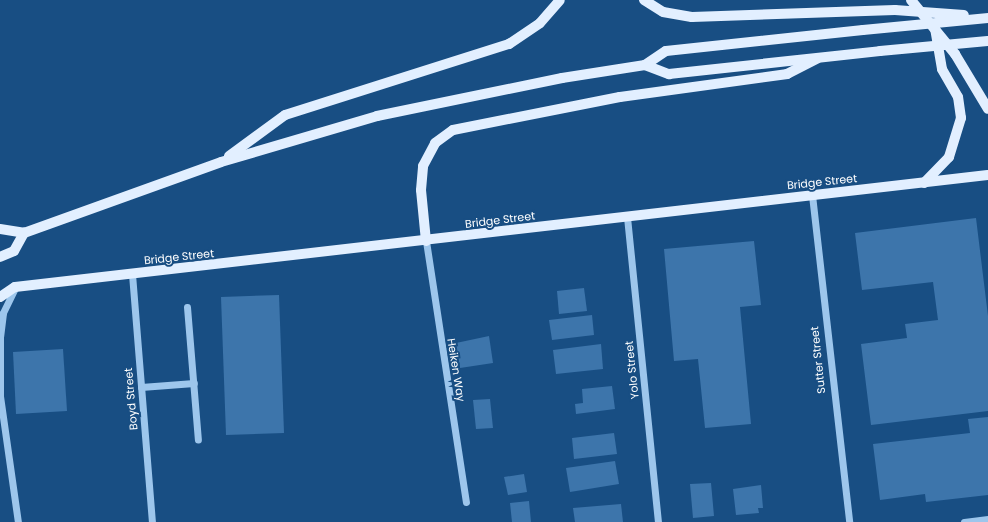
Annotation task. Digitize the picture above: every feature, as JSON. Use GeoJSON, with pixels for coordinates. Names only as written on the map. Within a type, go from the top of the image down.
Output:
{"type":"FeatureCollection","features":[{"type":"Feature","properties":{"kind":"main road"},"geometry":{"type":"LineString","coordinates":[[221,162],[285,115],[509,44],[540,23],[560,0]]}},
{"type":"Feature","properties":{"kind":"main road"},"geometry":{"type":"LineString","coordinates":[[644,0],[663,12],[692,17],[895,10],[988,18]]}},
{"type":"Feature","properties":{"kind":"main road"},"geometry":{"type":"LineString","coordinates":[[911,0],[935,28],[975,83],[988,109]]}},
{"type":"Feature","properties":{"kind":"main road"},"geometry":{"type":"LineString","coordinates":[[0,229],[24,233],[221,162],[412,108],[562,78],[645,65],[666,51],[988,18]]}},
{"type":"Feature","properties":{"kind":"main road"},"geometry":{"type":"LineString","coordinates":[[924,183],[949,157],[961,118],[958,97],[942,69],[935,28]]}},
{"type":"Feature","properties":{"kind":"main road"},"geometry":{"type":"LineString","coordinates":[[645,65],[669,74],[988,42]]}},
{"type":"Feature","properties":{"kind":"main road"},"geometry":{"type":"LineString","coordinates":[[426,241],[421,190],[423,166],[435,143],[454,130],[620,96],[788,74],[817,59]]}},
{"type":"Feature","properties":{"kind":"main road","name":"Bridge Street"},"geometry":{"type":"LineString","coordinates":[[15,287],[988,176]]}},
{"type":"Feature","properties":{"kind":"main road"},"geometry":{"type":"LineString","coordinates":[[0,257],[14,251],[24,233]]}},
{"type":"Feature","properties":{"kind":"main road"},"geometry":{"type":"LineString","coordinates":[[0,298],[15,287]]}},
{"type":"Feature","properties":{"kind":"street","name":"Sutter Street"},"geometry":{"type":"LineString","coordinates":[[812,195],[849,522]]}},
{"type":"Feature","properties":{"kind":"street","name":"Yolo Street"},"geometry":{"type":"LineString","coordinates":[[627,217],[658,522]]}},
{"type":"Feature","properties":{"kind":"street","name":"Heiken Way"},"geometry":{"type":"LineString","coordinates":[[426,241],[466,502]]}},
{"type":"Feature","properties":{"kind":"street","name":"Boyd Street"},"geometry":{"type":"LineString","coordinates":[[132,274],[152,522]]}},
{"type":"Feature","properties":{"kind":"street"},"geometry":{"type":"LineString","coordinates":[[15,287],[3,313],[0,336],[0,396],[18,522]]}},
{"type":"Feature","properties":{"kind":"street"},"geometry":{"type":"LineString","coordinates":[[187,308],[198,440]]}},
{"type":"Feature","properties":{"kind":"street"},"geometry":{"type":"LineString","coordinates":[[141,387],[194,383]]}},
{"type":"Feature","properties":{"kind":"street"},"geometry":{"type":"LineString","coordinates":[[964,522],[988,519]]}},
{"type":"Feature","properties":{"kind":"building"},"geometry":{"type":"Polygon","coordinates":[[[976,218],[988,316],[988,411],[871,425],[861,344],[907,338],[905,324],[938,320],[933,282],[862,290],[855,233],[976,218]]]}},
{"type":"Feature","properties":{"kind":"building"},"geometry":{"type":"Polygon","coordinates":[[[754,241],[761,305],[740,307],[751,424],[705,428],[698,359],[674,361],[664,249],[754,241]]]}},
{"type":"Feature","properties":{"kind":"building"},"geometry":{"type":"Polygon","coordinates":[[[584,288],[587,311],[559,314],[557,291],[584,288]]]}},
{"type":"Feature","properties":{"kind":"building"},"geometry":{"type":"Polygon","coordinates":[[[279,295],[284,433],[226,435],[221,297],[279,295]]]}},
{"type":"Feature","properties":{"kind":"building"},"geometry":{"type":"Polygon","coordinates":[[[592,315],[594,335],[552,340],[549,320],[592,315]]]}},
{"type":"Feature","properties":{"kind":"building"},"geometry":{"type":"Polygon","coordinates":[[[489,336],[493,363],[460,368],[456,343],[489,336]]]}},
{"type":"Feature","properties":{"kind":"building"},"geometry":{"type":"Polygon","coordinates":[[[601,344],[603,369],[556,374],[553,350],[601,344]]]}},
{"type":"Feature","properties":{"kind":"building"},"geometry":{"type":"Polygon","coordinates":[[[63,349],[67,411],[16,414],[13,352],[63,349]]]}},
{"type":"Feature","properties":{"kind":"building"},"geometry":{"type":"Polygon","coordinates":[[[612,386],[615,409],[576,414],[575,404],[583,403],[582,389],[612,386]]]}},
{"type":"Feature","properties":{"kind":"building"},"geometry":{"type":"Polygon","coordinates":[[[490,399],[493,428],[476,429],[473,400],[490,399]]]}},
{"type":"Feature","properties":{"kind":"building"},"geometry":{"type":"Polygon","coordinates":[[[988,417],[988,495],[926,502],[925,494],[880,500],[873,444],[970,433],[968,419],[988,417]]]}},
{"type":"Feature","properties":{"kind":"building"},"geometry":{"type":"Polygon","coordinates":[[[614,433],[617,454],[574,459],[572,438],[614,433]]]}},
{"type":"Feature","properties":{"kind":"building"},"geometry":{"type":"Polygon","coordinates":[[[615,461],[619,484],[570,492],[566,468],[615,461]]]}},
{"type":"Feature","properties":{"kind":"building"},"geometry":{"type":"Polygon","coordinates":[[[524,474],[527,492],[508,495],[504,477],[524,474]]]}},
{"type":"Feature","properties":{"kind":"building"},"geometry":{"type":"Polygon","coordinates":[[[711,483],[714,516],[693,518],[690,484],[711,483]]]}},
{"type":"Feature","properties":{"kind":"building"},"geometry":{"type":"Polygon","coordinates":[[[761,485],[763,508],[758,508],[759,513],[736,515],[733,489],[761,485]]]}},
{"type":"Feature","properties":{"kind":"building"},"geometry":{"type":"Polygon","coordinates":[[[529,501],[531,522],[512,522],[510,503],[529,501]]]}},
{"type":"Feature","properties":{"kind":"building"},"geometry":{"type":"Polygon","coordinates":[[[621,504],[623,522],[575,522],[573,508],[621,504]]]}}]}
